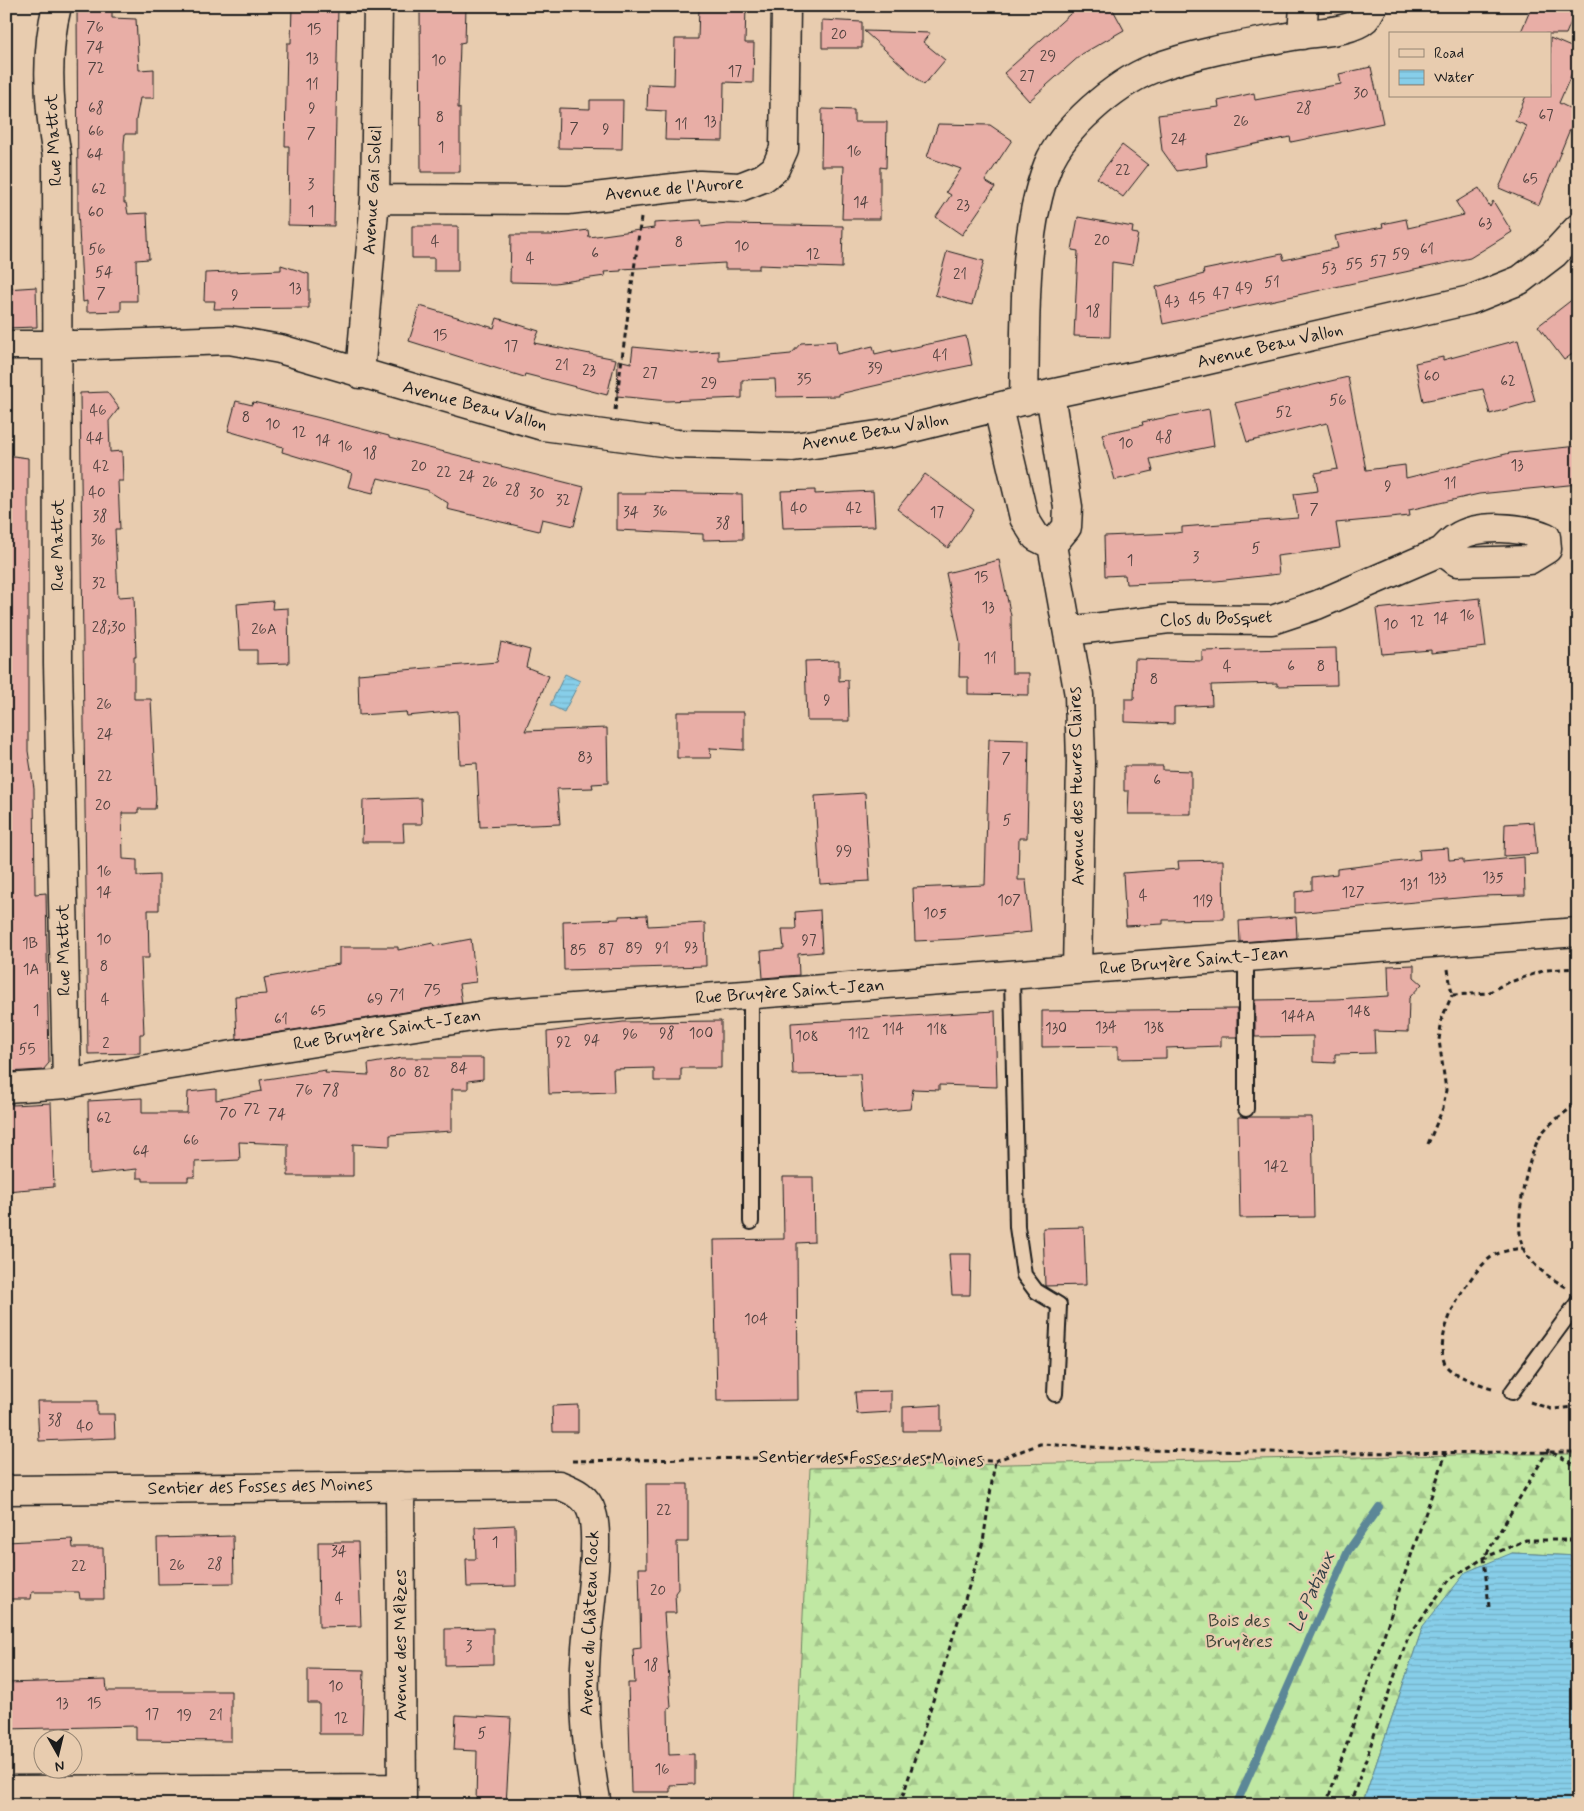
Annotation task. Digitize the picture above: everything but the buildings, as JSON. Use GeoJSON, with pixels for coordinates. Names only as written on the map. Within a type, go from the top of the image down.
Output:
{"type":"FeatureCollection","features":[{"type":"Feature","properties":{"kind":"street","name":"Rue Mattot"},"geometry":{"type":"LineString","coordinates":[[57,6],[50,32],[52,126],[58,157],[58,664],[67,1084]]}},
{"type":"Feature","properties":{"kind":"street","name":"Avenue Gai Soleil"},"geometry":{"type":"LineString","coordinates":[[360,374],[375,199],[378,6]]}},
{"type":"Feature","properties":{"kind":"street","name":"Avenue de l'Aurore"},"geometry":{"type":"LineString","coordinates":[[375,199],[568,200],[700,185],[740,187],[763,178],[775,169],[784,149],[786,6]]}},
{"type":"Feature","properties":{"kind":"street"},"geometry":{"type":"LineString","coordinates":[[1302,35],[1304,6]]}},
{"type":"Feature","properties":{"kind":"street"},"geometry":{"type":"LineString","coordinates":[[1024,401],[1026,306],[1036,202],[1049,163],[1086,114],[1110,91],[1151,70],[1214,51],[1343,29],[1365,20],[1373,6]]}},
{"type":"Feature","properties":{"kind":"street","name":"Avenue Beau Vallon"},"geometry":{"type":"LineString","coordinates":[[6,345],[58,346],[229,340],[280,349],[360,374],[543,426],[677,444],[793,447],[892,433],[1050,394],[1470,300],[1520,280],[1554,254],[1578,228]]}},
{"type":"Feature","properties":{"kind":"street"},"geometry":{"type":"LineString","coordinates":[[998,408],[1024,518],[1036,537],[1052,545],[1066,527],[1068,507],[1050,394]]}},
{"type":"Feature","properties":{"kind":"street","name":"Avenue des Heures Claires"},"geometry":{"type":"LineString","coordinates":[[1052,545],[1079,695],[1081,762],[1077,970]]}},
{"type":"Feature","properties":{"kind":"street","name":"Clos du Bosquet"},"geometry":{"type":"LineString","coordinates":[[1068,631],[1169,619],[1272,620],[1317,605],[1442,551]]}},
{"type":"Feature","properties":{"kind":"street","name":"Rue Bruyère Saint-Jean"},"geometry":{"type":"LineString","coordinates":[[6,1088],[67,1084],[164,1066],[491,1014],[1578,932]]}},
{"type":"Feature","properties":{"kind":"street","name":"Sentier des Fosses des Moines"},"geometry":{"type":"LineString","coordinates":[[6,1490],[559,1485],[576,1492],[587,1501]]}},
{"type":"Feature","properties":{"kind":"street","name":"Avenue des Mélèzes"},"geometry":{"type":"LineString","coordinates":[[400,1486],[402,1796]]}},
{"type":"Feature","properties":{"kind":"street","name":"Avenue du Château Rock"},"geometry":{"type":"LineString","coordinates":[[587,1501],[593,1514],[594,1547],[586,1652],[585,1714],[591,1775],[597,1805]]}},
{"type":"Feature","properties":{"kind":"street"},"geometry":{"type":"LineString","coordinates":[[6,1790],[41,1797],[402,1796]]}},
{"type":"Feature","properties":{"kind":"lane"},"geometry":{"type":"LineString","coordinates":[[1246,957],[1246,1109]]}},
{"type":"Feature","properties":{"kind":"lane"},"geometry":{"type":"LineString","coordinates":[[1012,975],[1017,1227],[1024,1275],[1036,1291],[1059,1305],[1055,1394]]}},
{"type":"Feature","properties":{"kind":"lane"},"geometry":{"type":"LineString","coordinates":[[750,994],[751,1222]]}},
{"type":"Feature","properties":{"kind":"lane"},"geometry":{"type":"LineString","coordinates":[[1512,1392],[1574,1295]]}},
{"type":"Feature","properties":{"kind":"path"},"geometry":{"type":"LineString","coordinates":[[611,435],[644,190]]}},
{"type":"Feature","properties":{"kind":"path"},"geometry":{"type":"LineString","coordinates":[[1428,1144],[1443,1108],[1446,1090],[1439,1040],[1442,1018],[1452,995],[1444,941]]}},
{"type":"Feature","properties":{"kind":"path"},"geometry":{"type":"LineString","coordinates":[[1452,995],[1488,993],[1504,984],[1546,970],[1578,968]]}},
{"type":"Feature","properties":{"kind":"path"},"geometry":{"type":"LineString","coordinates":[[1574,1295],[1540,1271],[1523,1248],[1520,1211],[1523,1184],[1541,1134],[1578,1102]]}},
{"type":"Feature","properties":{"kind":"path"},"geometry":{"type":"LineString","coordinates":[[1523,1248],[1491,1257],[1471,1277],[1459,1294],[1447,1323],[1442,1352],[1445,1365],[1454,1373],[1491,1388],[1512,1392],[1521,1399],[1551,1409],[1578,1407]]}},
{"type":"Feature","properties":{"kind":"path","name":"Sentier des Fosses des Moines"},"geometry":{"type":"LineString","coordinates":[[570,1462],[579,1459],[819,1457],[995,1461],[1040,1444],[1145,1450],[1323,1453],[1446,1453],[1548,1450],[1578,1452]]}},
{"type":"Feature","properties":{"kind":"path"},"geometry":{"type":"LineString","coordinates":[[1489,1607],[1484,1558],[1548,1450],[1578,1466]]}},
{"type":"Feature","properties":{"kind":"path"},"geometry":{"type":"LineString","coordinates":[[1326,1805],[1446,1453]]}},
{"type":"Feature","properties":{"kind":"path"},"geometry":{"type":"LineString","coordinates":[[900,1805],[983,1542],[995,1461]]}},
{"type":"Feature","properties":{"kind":"path"},"geometry":{"type":"LineString","coordinates":[[1350,1805],[1408,1637],[1450,1579],[1484,1558],[1526,1540],[1578,1540]]}},
{"type":"Feature","properties":{"kind":"green space","name":"Bois des Bruyères"},"geometry":{"type":"Polygon","coordinates":[[[1578,1454],[1578,1556],[1512,1553],[1423,1626],[1362,1805],[794,1805],[810,1468],[1578,1454]]]}},
{"type":"Feature","properties":{"kind":"water"},"geometry":{"type":"Polygon","coordinates":[[[565,674],[580,681],[564,712],[550,705],[565,674]]]}},
{"type":"Feature","properties":{"kind":"water"},"geometry":{"type":"Polygon","coordinates":[[[1512,1553],[1578,1556],[1578,1805],[1362,1805],[1423,1626],[1466,1572],[1512,1553]]]}},
{"type":"Feature","properties":{"kind":"waterway","name":"Le Patiaux"},"geometry":{"type":"LineString","coordinates":[[1236,1805],[1348,1551],[1379,1507]]}}]}
